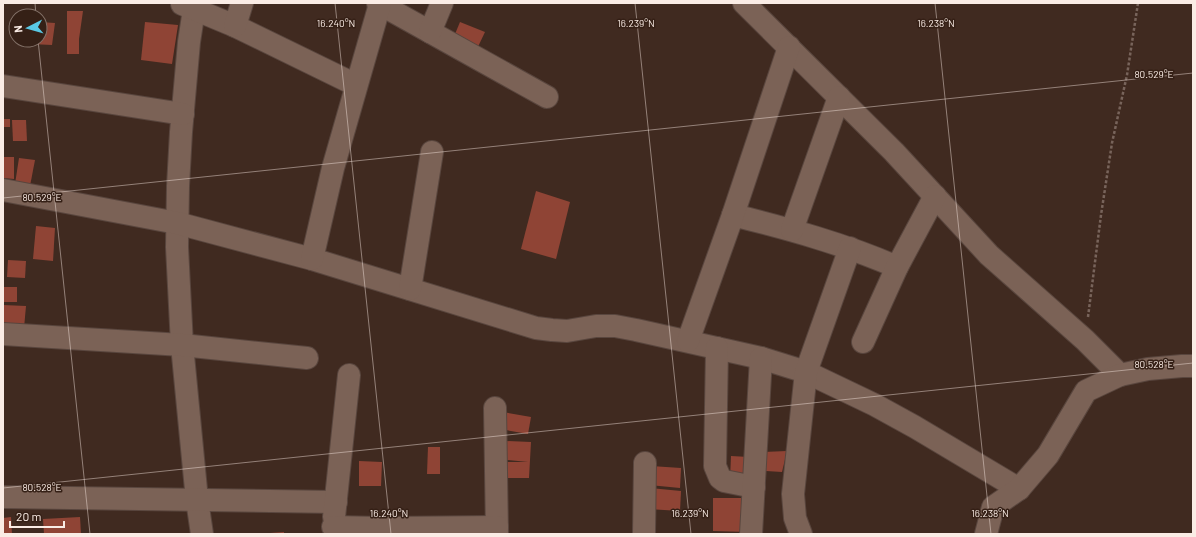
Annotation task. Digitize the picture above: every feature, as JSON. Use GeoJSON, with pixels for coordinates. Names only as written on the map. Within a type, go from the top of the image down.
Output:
{"type":"FeatureCollection","features":[{"type":"Feature","properties":{"kind":"street"},"geometry":{"type":"LineString","coordinates":[[235,26],[242,3]]}},
{"type":"Feature","properties":{"kind":"street"},"geometry":{"type":"LineString","coordinates":[[312,259],[333,168],[379,3],[547,97]]}},
{"type":"Feature","properties":{"kind":"street"},"geometry":{"type":"LineString","coordinates":[[430,32],[442,3]]}},
{"type":"Feature","properties":{"kind":"street"},"geometry":{"type":"LineString","coordinates":[[744,3],[894,152],[989,255],[1085,340],[1120,375]]}},
{"type":"Feature","properties":{"kind":"street"},"geometry":{"type":"LineString","coordinates":[[202,534],[197,500],[182,345],[177,223],[178,186],[189,42],[190,5],[356,85]]}},
{"type":"Feature","properties":{"kind":"street"},"geometry":{"type":"LineString","coordinates":[[688,341],[733,215],[789,47]]}},
{"type":"Feature","properties":{"kind":"street"},"geometry":{"type":"LineString","coordinates":[[3,86],[183,114]]}},
{"type":"Feature","properties":{"kind":"street"},"geometry":{"type":"LineString","coordinates":[[792,230],[839,97]]}},
{"type":"Feature","properties":{"kind":"street"},"geometry":{"type":"LineString","coordinates":[[410,289],[432,152]]}},
{"type":"Feature","properties":{"kind":"street"},"geometry":{"type":"LineString","coordinates":[[3,190],[177,223],[312,259],[536,328],[567,330],[596,326],[615,326],[761,358],[806,372],[875,405],[1019,489]]}},
{"type":"Feature","properties":{"kind":"street"},"geometry":{"type":"LineString","coordinates":[[863,342],[897,267],[935,196]]}},
{"type":"Feature","properties":{"kind":"street"},"geometry":{"type":"LineString","coordinates":[[733,215],[792,230],[850,248],[897,267]]}},
{"type":"Feature","properties":{"kind":"street"},"geometry":{"type":"LineString","coordinates":[[801,534],[795,518],[793,494],[806,372],[850,248]]}},
{"type":"Feature","properties":{"kind":"street"},"geometry":{"type":"LineString","coordinates":[[3,334],[182,345],[307,358]]}},
{"type":"Feature","properties":{"kind":"street"},"geometry":{"type":"LineString","coordinates":[[717,348],[715,466],[717,473],[724,481],[754,487]]}},
{"type":"Feature","properties":{"kind":"street"},"geometry":{"type":"LineString","coordinates":[[751,534],[761,358]]}},
{"type":"Feature","properties":{"kind":"street"},"geometry":{"type":"LineString","coordinates":[[986,534],[992,507],[1019,489],[1048,455],[1086,391],[1120,375],[1148,369],[1193,366]]}},
{"type":"Feature","properties":{"kind":"street"},"geometry":{"type":"LineString","coordinates":[[349,375],[333,531],[381,528],[497,530],[495,408]]}},
{"type":"Feature","properties":{"kind":"street"},"geometry":{"type":"LineString","coordinates":[[644,534],[645,463]]}},
{"type":"Feature","properties":{"kind":"street"},"geometry":{"type":"LineString","coordinates":[[3,497],[336,502]]}},
{"type":"Feature","properties":{"kind":"path"},"geometry":{"type":"LineString","coordinates":[[1085,340],[1109,165],[1127,75],[1138,3]]}},
{"type":"Feature","properties":{"kind":"building"},"geometry":{"type":"Polygon","coordinates":[[[67,11],[83,11],[79,39],[79,54],[67,54],[67,11]]]}},
{"type":"Feature","properties":{"kind":"building"},"geometry":{"type":"Polygon","coordinates":[[[145,22],[178,25],[172,64],[141,60],[145,22]]]}},
{"type":"Feature","properties":{"kind":"building"},"geometry":{"type":"Polygon","coordinates":[[[460,22],[485,32],[475,53],[453,39],[460,22]]]}},
{"type":"Feature","properties":{"kind":"building"},"geometry":{"type":"Polygon","coordinates":[[[48,23],[55,23],[52,45],[48,45],[48,23]]]}},
{"type":"Feature","properties":{"kind":"building"},"geometry":{"type":"Polygon","coordinates":[[[3,119],[10,119],[10,127],[3,127],[3,119]]]}},
{"type":"Feature","properties":{"kind":"building"},"geometry":{"type":"Polygon","coordinates":[[[12,120],[26,120],[27,141],[13,141],[12,120]]]}},
{"type":"Feature","properties":{"kind":"building"},"geometry":{"type":"Polygon","coordinates":[[[3,157],[14,157],[14,179],[3,178],[3,157]]]}},
{"type":"Feature","properties":{"kind":"building"},"geometry":{"type":"Polygon","coordinates":[[[19,158],[35,160],[30,186],[15,184],[19,158]]]}},
{"type":"Feature","properties":{"kind":"building"},"geometry":{"type":"Polygon","coordinates":[[[536,191],[570,202],[556,259],[521,249],[536,191]]]}},
{"type":"Feature","properties":{"kind":"building"},"geometry":{"type":"Polygon","coordinates":[[[36,226],[55,228],[53,261],[33,259],[36,226]]]}},
{"type":"Feature","properties":{"kind":"building"},"geometry":{"type":"Polygon","coordinates":[[[8,260],[26,261],[25,278],[7,277],[8,260]]]}},
{"type":"Feature","properties":{"kind":"building"},"geometry":{"type":"Polygon","coordinates":[[[3,287],[17,287],[17,302],[3,302],[3,287]]]}},
{"type":"Feature","properties":{"kind":"building"},"geometry":{"type":"Polygon","coordinates":[[[3,305],[26,306],[24,328],[3,327],[3,305]]]}},
{"type":"Feature","properties":{"kind":"building"},"geometry":{"type":"Polygon","coordinates":[[[503,412],[531,417],[528,434],[500,429],[503,412]]]}},
{"type":"Feature","properties":{"kind":"building"},"geometry":{"type":"Polygon","coordinates":[[[507,441],[531,442],[529,478],[500,478],[500,462],[528,462],[507,460],[507,441]]]}},
{"type":"Feature","properties":{"kind":"building"},"geometry":{"type":"Polygon","coordinates":[[[428,447],[440,447],[440,474],[427,474],[428,447]]]}},
{"type":"Feature","properties":{"kind":"building"},"geometry":{"type":"Polygon","coordinates":[[[787,451],[782,472],[766,471],[763,452],[787,451]]]}},
{"type":"Feature","properties":{"kind":"building"},"geometry":{"type":"Polygon","coordinates":[[[731,456],[749,457],[748,480],[730,480],[731,456]]]}},
{"type":"Feature","properties":{"kind":"building"},"geometry":{"type":"Polygon","coordinates":[[[359,461],[382,462],[381,486],[359,486],[359,461]]]}},
{"type":"Feature","properties":{"kind":"building"},"geometry":{"type":"Polygon","coordinates":[[[651,466],[681,468],[680,488],[649,485],[651,466]]]}},
{"type":"Feature","properties":{"kind":"building"},"geometry":{"type":"Polygon","coordinates":[[[650,488],[681,491],[680,511],[648,509],[650,488]]]}},
{"type":"Feature","properties":{"kind":"building"},"geometry":{"type":"Polygon","coordinates":[[[713,498],[749,498],[748,532],[713,531],[713,498]]]}},
{"type":"Feature","properties":{"kind":"building"},"geometry":{"type":"Polygon","coordinates":[[[11,517],[12,534],[3,534],[3,518],[11,517]]]}},
{"type":"Feature","properties":{"kind":"building"},"geometry":{"type":"Polygon","coordinates":[[[80,517],[81,534],[44,534],[43,519],[80,517]]]}},
{"type":"Feature","properties":{"kind":"building"},"geometry":{"type":"Polygon","coordinates":[[[284,532],[284,534],[270,534],[270,533],[284,532]]]}}]}
